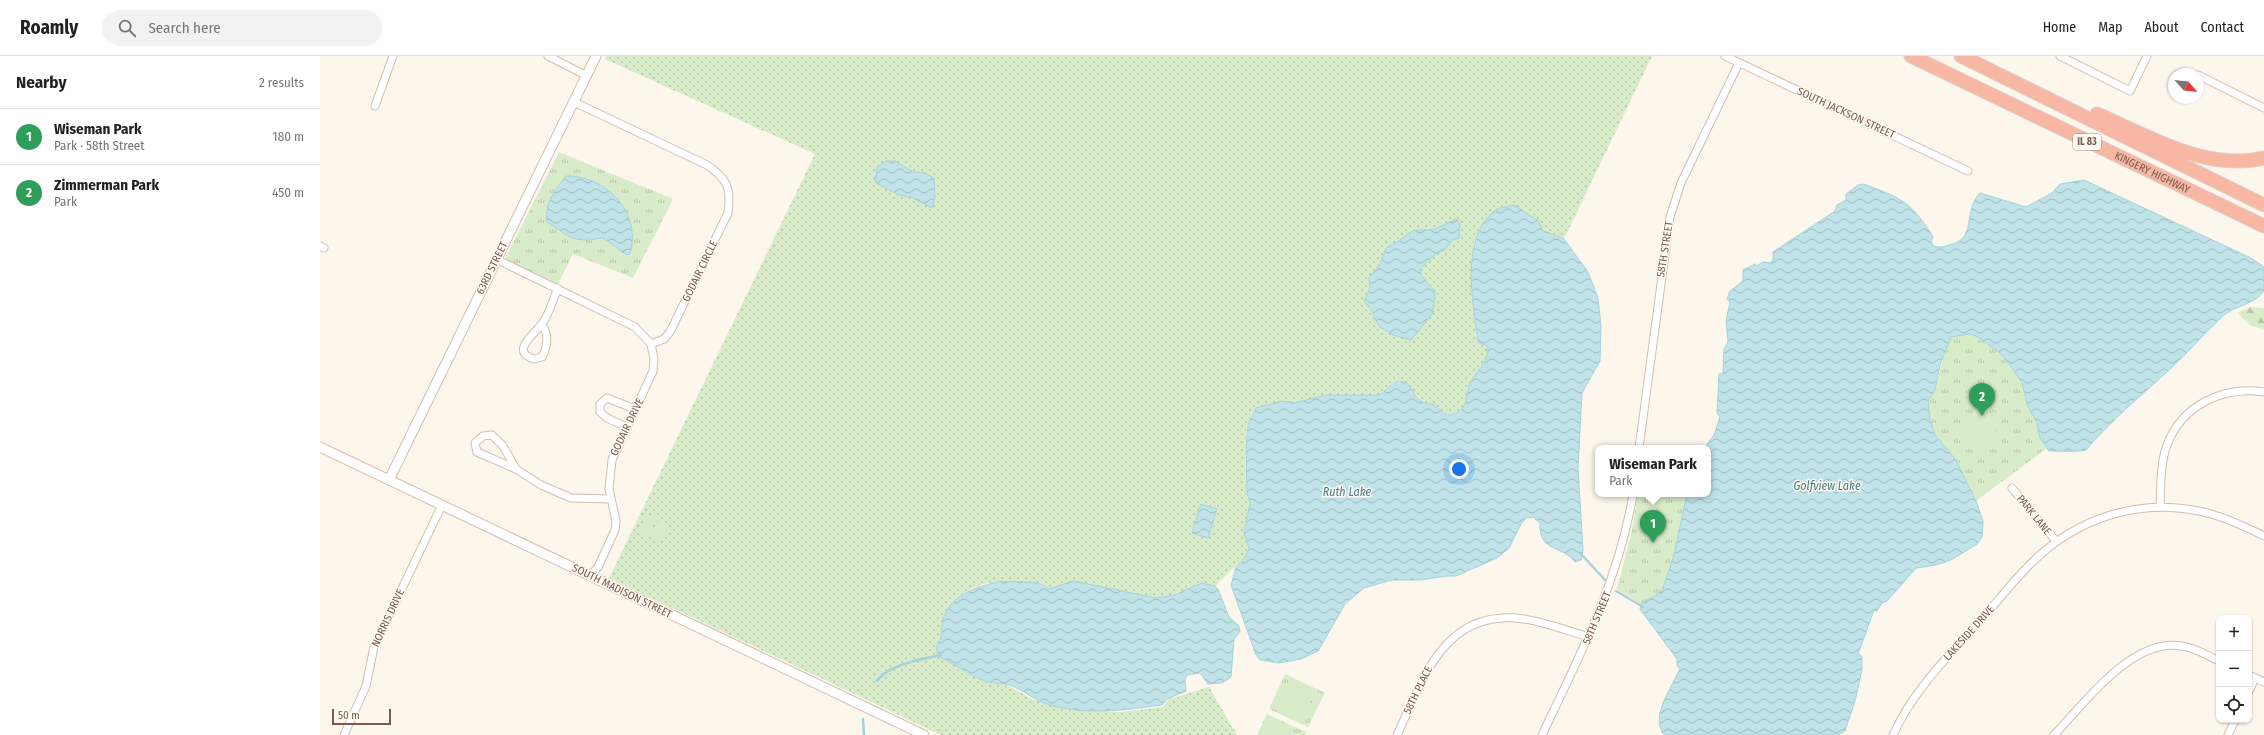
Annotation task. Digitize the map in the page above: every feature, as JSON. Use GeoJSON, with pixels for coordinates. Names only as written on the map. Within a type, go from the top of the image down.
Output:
{"type":"FeatureCollection","features":[{"type":"Feature","properties":{"kind":"highway","name":"KINGERY HIGHWAY"},"geometry":{"type":"LineString","coordinates":[[1911,56],[2264,226]]}},
{"type":"Feature","properties":{"kind":"highway","name":"KINGERY HIGHWAY"},"geometry":{"type":"LineString","coordinates":[[1961,56],[2264,205]]}},
{"type":"Feature","properties":{"kind":"highway"},"geometry":{"type":"LineString","coordinates":[[1989,70],[2202,157],[2227,160],[2264,158]]}},
{"type":"Feature","properties":{"kind":"street"},"geometry":{"type":"LineString","coordinates":[[375,106],[393,56]]}},
{"type":"Feature","properties":{"kind":"street"},"geometry":{"type":"LineString","coordinates":[[548,56],[587,76]]}},
{"type":"Feature","properties":{"kind":"street","name":"63RD STREET"},"geometry":{"type":"LineString","coordinates":[[390,480],[496,259],[596,56]]}},
{"type":"Feature","properties":{"kind":"street","name":"SOUTH JACKSON STREET"},"geometry":{"type":"LineString","coordinates":[[1725,56],[1968,170]]}},
{"type":"Feature","properties":{"kind":"street"},"geometry":{"type":"LineString","coordinates":[[2060,56],[2130,91],[2147,56]]}},
{"type":"Feature","properties":{"kind":"street","name":"58TH STREET"},"geometry":{"type":"LineString","coordinates":[[1639,445],[1670,217],[1681,183],[1739,63]]}},
{"type":"Feature","properties":{"kind":"street"},"geometry":{"type":"LineString","coordinates":[[2204,78],[2264,108]]}},
{"type":"Feature","properties":{"kind":"street","name":"GODAIR CIRCLE"},"geometry":{"type":"LineString","coordinates":[[574,102],[707,165],[720,174],[727,183],[730,197],[728,213],[670,332],[664,339],[651,344]]}},
{"type":"Feature","properties":{"kind":"street"},"geometry":{"type":"LineString","coordinates":[[496,259],[558,288],[635,328],[651,344]]}},
{"type":"Feature","properties":{"kind":"street"},"geometry":{"type":"LineString","coordinates":[[541,325],[546,331],[547,346],[542,357],[534,359],[526,355],[524,346],[532,334],[541,325],[558,288]]}},
{"type":"Feature","properties":{"kind":"street","name":"GODAIR DRIVE"},"geometry":{"type":"LineString","coordinates":[[590,576],[598,567],[615,530],[614,511],[610,499],[609,475],[612,460],[653,371],[654,358],[651,344]]}},
{"type":"Feature","properties":{"kind":"street"},"geometry":{"type":"LineString","coordinates":[[2160,506],[2164,457],[2172,434],[2180,423],[2199,405],[2221,394],[2248,391],[2264,392]]}},
{"type":"Feature","properties":{"kind":"street"},"geometry":{"type":"LineString","coordinates":[[626,427],[603,416],[600,412],[600,404],[607,398],[614,399],[636,409]]}},
{"type":"Feature","properties":{"kind":"street"},"geometry":{"type":"LineString","coordinates":[[516,469],[503,446],[492,434],[483,436],[475,443],[477,452],[516,469],[541,485],[571,498],[610,499]]}},
{"type":"Feature","properties":{"kind":"street","name":"SOUTH MADISON STREET"},"geometry":{"type":"LineString","coordinates":[[321,450],[390,480],[924,735]]}},
{"type":"Feature","properties":{"kind":"street","name":"PARK LANE"},"geometry":{"type":"LineString","coordinates":[[2012,488],[2056,541]]}},
{"type":"Feature","properties":{"kind":"street","name":"58TH STREET"},"geometry":{"type":"LineString","coordinates":[[1542,735],[1589,637],[1610,586],[1620,557],[1632,497]]}},
{"type":"Feature","properties":{"kind":"street","name":"NORRIS DRIVE"},"geometry":{"type":"LineString","coordinates":[[344,735],[366,686],[374,647],[442,505]]}},
{"type":"Feature","properties":{"kind":"street","name":"LAKESIDE DRIVE"},"geometry":{"type":"LineString","coordinates":[[1893,735],[1904,714],[1928,679],[2025,569],[2056,541],[2080,526],[2107,515],[2160,506],[2183,508],[2213,514],[2264,536]]}},
{"type":"Feature","properties":{"kind":"street","name":"58TH PLACE"},"geometry":{"type":"LineString","coordinates":[[1397,735],[1429,668],[1443,647],[1458,634],[1479,622],[1501,619],[1522,619],[1589,637]]}},
{"type":"Feature","properties":{"kind":"street"},"geometry":{"type":"LineString","coordinates":[[2054,735],[2128,660],[2154,648],[2168,645],[2193,649],[2216,660]]}},
{"type":"Feature","properties":{"kind":"street"},"geometry":{"type":"LineString","coordinates":[[2252,676],[2264,682]]}},
{"type":"Feature","properties":{"kind":"street"},"geometry":{"type":"LineString","coordinates":[[2228,735],[2234,723]]}},
{"type":"Feature","properties":{"kind":"green space"},"geometry":{"type":"Polygon","coordinates":[[[606,56],[1652,56],[1564,239],[1498,210],[1482,226],[1474,241],[1471,285],[1477,342],[1488,348],[1486,359],[1471,381],[1465,402],[1460,410],[1447,414],[1434,405],[1416,397],[1407,383],[1396,380],[1380,395],[1325,395],[1295,403],[1281,401],[1255,408],[1247,424],[1245,449],[1246,494],[1250,503],[1244,532],[1248,549],[1245,557],[1215,586],[1202,583],[1174,594],[1156,598],[1072,581],[1049,589],[1038,583],[1033,584],[1014,581],[994,582],[968,590],[954,601],[944,615],[940,640],[936,647],[939,657],[958,665],[965,672],[985,682],[1009,686],[1034,700],[1049,705],[1092,711],[1121,712],[1163,707],[1169,699],[1209,687],[1237,735],[941,735],[609,578],[815,154],[605,59],[606,56]]]}},
{"type":"Feature","properties":{"kind":"green space"},"geometry":{"type":"Polygon","coordinates":[[[559,152],[673,199],[633,278],[573,254],[558,284],[505,259],[559,152]]]}},
{"type":"Feature","properties":{"kind":"green space"},"geometry":{"type":"Polygon","coordinates":[[[2251,307],[2264,308],[2264,329],[2251,326],[2237,313],[2251,307]]]}},
{"type":"Feature","properties":{"kind":"green space"},"geometry":{"type":"Polygon","coordinates":[[[1956,334],[1970,334],[1978,337],[1999,352],[2007,361],[2022,383],[2027,404],[2037,423],[2040,438],[2047,448],[1976,501],[1956,460],[1935,435],[1930,419],[1928,401],[1935,390],[1947,343],[1951,337],[1956,334]]]}},
{"type":"Feature","properties":{"kind":"green space"},"geometry":{"type":"Polygon","coordinates":[[[1980,415],[1991,420],[1996,432],[1980,450],[1963,428],[1969,419],[1980,415]]]}},
{"type":"Feature","properties":{"kind":"green space"},"geometry":{"type":"Polygon","coordinates":[[[1638,497],[1686,497],[1674,555],[1662,591],[1641,604],[1617,589],[1632,530],[1638,497]]]}},
{"type":"Feature","properties":{"kind":"green space"},"geometry":{"type":"Polygon","coordinates":[[[647,514],[657,518],[648,538],[638,533],[647,514]]]}},
{"type":"Feature","properties":{"kind":"green space"},"geometry":{"type":"Polygon","coordinates":[[[659,519],[669,524],[660,544],[650,539],[659,519]]]}},
{"type":"Feature","properties":{"kind":"green space"},"geometry":{"type":"Polygon","coordinates":[[[1285,674],[1325,693],[1308,727],[1269,709],[1285,674]]]}},
{"type":"Feature","properties":{"kind":"green space"},"geometry":{"type":"Polygon","coordinates":[[[1290,681],[1315,693],[1310,704],[1284,693],[1290,681]]]}},
{"type":"Feature","properties":{"kind":"green space"},"geometry":{"type":"Polygon","coordinates":[[[1282,697],[1308,708],[1302,720],[1277,708],[1282,697]]]}},
{"type":"Feature","properties":{"kind":"green space"},"geometry":{"type":"Polygon","coordinates":[[[1267,714],[1306,732],[1305,735],[1257,735],[1267,714]]]}},
{"type":"Feature","properties":{"kind":"green space"},"geometry":{"type":"Polygon","coordinates":[[[1271,721],[1296,733],[1295,735],[1271,735],[1266,733],[1271,721]]]}},
{"type":"Feature","properties":{"kind":"water"},"geometry":{"type":"Polygon","coordinates":[[[886,161],[895,161],[914,172],[925,173],[934,178],[935,198],[932,208],[911,197],[898,195],[875,182],[877,167],[886,161]]]}},
{"type":"Feature","properties":{"kind":"water"},"geometry":{"type":"Polygon","coordinates":[[[566,176],[581,177],[595,182],[618,200],[626,211],[631,225],[632,239],[630,254],[627,255],[603,238],[585,240],[573,238],[547,222],[547,209],[551,198],[566,176]]]}},
{"type":"Feature","properties":{"kind":"water","name":"Golfview Lake"},"geometry":{"type":"Polygon","coordinates":[[[2084,180],[2251,258],[2264,267],[2264,291],[2260,296],[2233,309],[2223,316],[2176,363],[2116,418],[2086,450],[2083,451],[2049,451],[2040,438],[2037,423],[2027,404],[2022,383],[2007,361],[1999,352],[1978,337],[1970,334],[1951,337],[1940,365],[1935,390],[1928,401],[1930,419],[1935,435],[1956,460],[1976,501],[1983,521],[1982,537],[1977,544],[1951,560],[1936,565],[1916,568],[1887,601],[1882,603],[1877,611],[1874,610],[1858,654],[1862,656],[1862,670],[1855,701],[1845,731],[1838,735],[1664,735],[1660,727],[1659,718],[1661,709],[1680,668],[1677,666],[1677,659],[1640,609],[1641,604],[1662,591],[1674,555],[1686,497],[1711,497],[1711,445],[1706,445],[1714,435],[1720,417],[1717,412],[1719,374],[1723,373],[1724,349],[1728,342],[1726,321],[1730,302],[1727,299],[1730,291],[1743,281],[1743,270],[1755,264],[1756,266],[1763,262],[1770,263],[1773,260],[1773,252],[1835,211],[1837,205],[1846,200],[1846,194],[1858,185],[1863,184],[1887,193],[1904,202],[1918,216],[1933,237],[1931,241],[1933,246],[1939,247],[1958,242],[1964,237],[1967,231],[1972,208],[1980,193],[2026,207],[2052,193],[2060,184],[2084,180]]]}},
{"type":"Feature","properties":{"kind":"water","name":"Ruth Lake"},"geometry":{"type":"Polygon","coordinates":[[[1514,205],[1539,221],[1542,230],[1564,239],[1588,272],[1598,298],[1601,326],[1600,361],[1582,393],[1578,468],[1583,550],[1581,560],[1575,562],[1569,556],[1547,544],[1541,533],[1540,523],[1533,517],[1526,518],[1521,524],[1509,548],[1497,558],[1456,576],[1421,580],[1392,580],[1364,588],[1345,604],[1318,651],[1301,659],[1279,663],[1260,660],[1256,655],[1231,585],[1236,567],[1245,557],[1249,549],[1244,533],[1250,503],[1247,494],[1246,448],[1248,424],[1256,408],[1282,401],[1295,403],[1325,395],[1380,395],[1396,381],[1409,385],[1417,398],[1423,402],[1434,405],[1447,415],[1460,411],[1465,402],[1471,381],[1484,363],[1488,353],[1488,347],[1478,342],[1472,291],[1471,272],[1477,236],[1484,221],[1496,210],[1514,205]]]}},
{"type":"Feature","properties":{"kind":"water"},"geometry":{"type":"Polygon","coordinates":[[[1456,219],[1460,223],[1459,238],[1452,240],[1445,250],[1435,254],[1420,269],[1421,275],[1435,292],[1433,313],[1411,340],[1396,336],[1381,328],[1374,318],[1373,312],[1364,301],[1370,288],[1369,278],[1380,264],[1386,248],[1414,230],[1433,230],[1456,219]]]}},
{"type":"Feature","properties":{"kind":"water"},"geometry":{"type":"Polygon","coordinates":[[[1201,504],[1217,509],[1208,538],[1192,533],[1201,504]]]}},
{"type":"Feature","properties":{"kind":"water"},"geometry":{"type":"Polygon","coordinates":[[[1001,581],[1039,583],[1049,589],[1073,581],[1156,598],[1174,595],[1202,583],[1215,586],[1218,589],[1229,617],[1239,626],[1240,632],[1234,639],[1231,677],[1222,683],[1208,684],[1200,673],[1187,675],[1185,680],[1186,691],[1167,699],[1162,705],[1104,711],[1061,708],[1042,702],[1019,689],[1006,684],[988,682],[979,679],[939,657],[936,647],[940,639],[945,614],[956,599],[982,586],[1001,581]]]}},
{"type":"Feature","properties":{"kind":"waterway"},"geometry":{"type":"LineString","coordinates":[[1581,554],[1606,581]]}},
{"type":"Feature","properties":{"kind":"waterway"},"geometry":{"type":"LineString","coordinates":[[1616,591],[1643,607]]}},
{"type":"Feature","properties":{"kind":"waterway"},"geometry":{"type":"LineString","coordinates":[[877,681],[882,675],[897,667],[941,655]]}},
{"type":"Feature","properties":{"kind":"waterway"},"geometry":{"type":"LineString","coordinates":[[863,719],[864,735]]}},
{"type":"Feature","properties":{"kind":"place","name":"Zimmerman Park"},"geometry":{"type":"Point","coordinates":[1982,416]}},
{"type":"Feature","properties":{"kind":"place","name":"Wiseman Park"},"geometry":{"type":"Point","coordinates":[1653,543]}}]}
